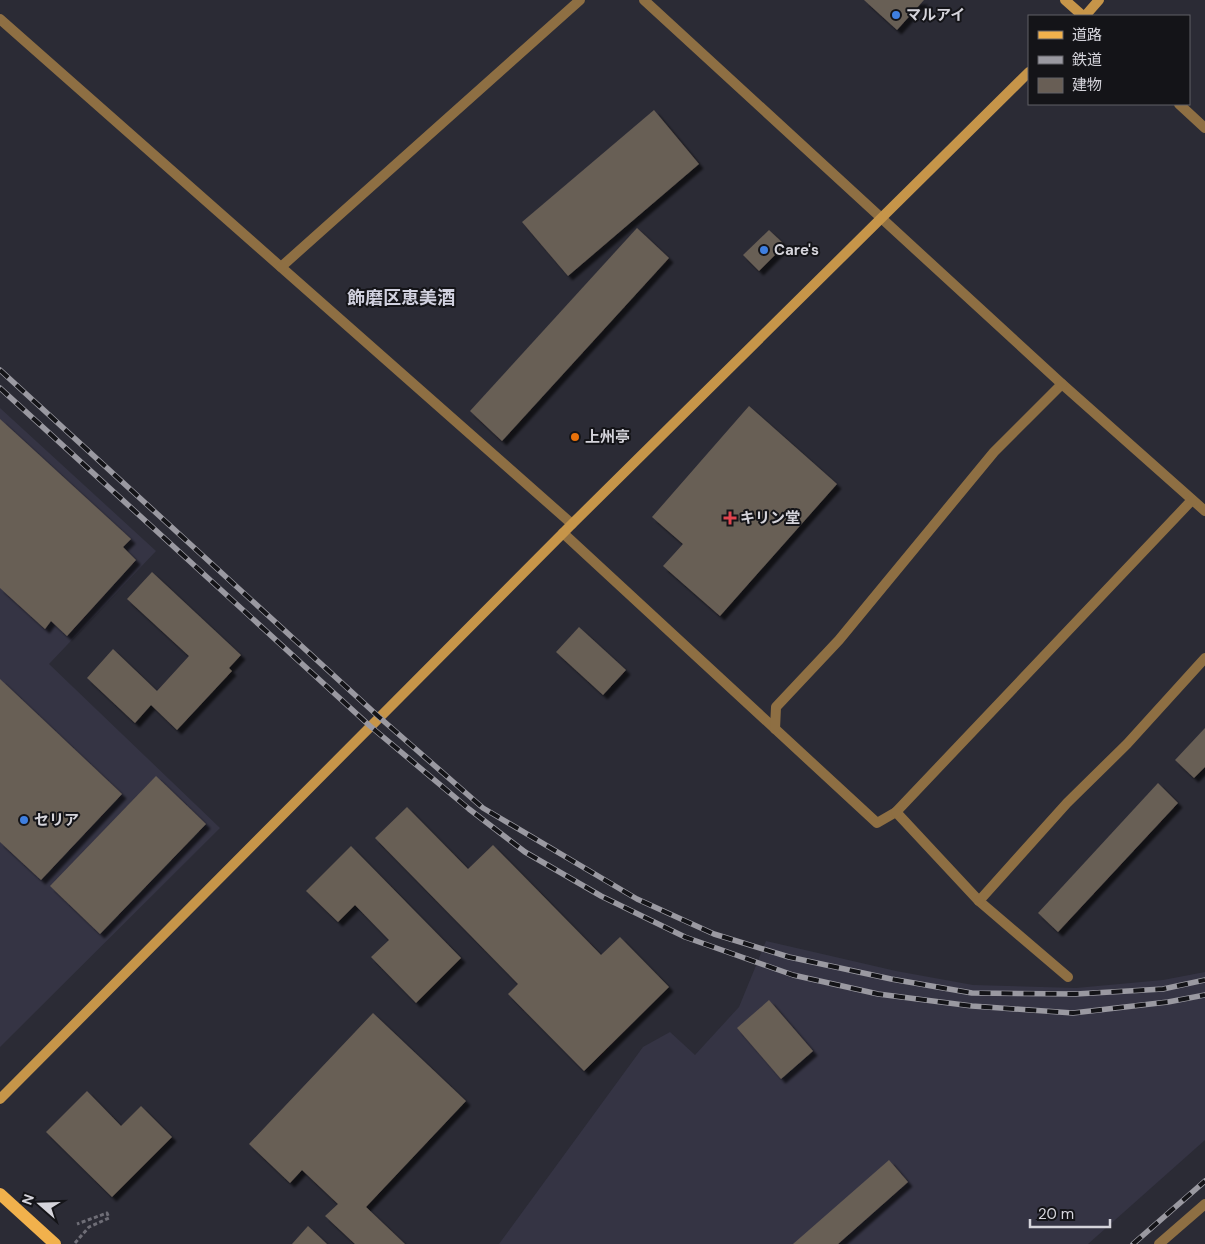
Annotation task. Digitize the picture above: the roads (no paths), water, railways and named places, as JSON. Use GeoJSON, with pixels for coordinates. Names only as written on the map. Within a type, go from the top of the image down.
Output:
{"type":"FeatureCollection","features":[{"type":"Feature","properties":{"kind":"main road"},"geometry":{"type":"LineString","coordinates":[[0,1194],[55,1244]]}},
{"type":"Feature","properties":{"kind":"street"},"geometry":{"type":"LineString","coordinates":[[281,267],[580,0]]}},
{"type":"Feature","properties":{"kind":"street"},"geometry":{"type":"LineString","coordinates":[[644,0],[1062,384],[1205,511]]}},
{"type":"Feature","properties":{"kind":"street"},"geometry":{"type":"LineString","coordinates":[[1065,0],[1083,15]]}},
{"type":"Feature","properties":{"kind":"street"},"geometry":{"type":"LineString","coordinates":[[1085,15],[1099,0]]}},
{"type":"Feature","properties":{"kind":"street"},"geometry":{"type":"LineString","coordinates":[[0,19],[572,524]]}},
{"type":"Feature","properties":{"kind":"street"},"geometry":{"type":"LineString","coordinates":[[0,1099],[572,524],[1028,73]]}},
{"type":"Feature","properties":{"kind":"street"},"geometry":{"type":"LineString","coordinates":[[1180,105],[1205,128]]}},
{"type":"Feature","properties":{"kind":"street"},"geometry":{"type":"LineString","coordinates":[[775,729],[776,707],[839,640],[994,452],[1062,384]]}},
{"type":"Feature","properties":{"kind":"street"},"geometry":{"type":"LineString","coordinates":[[563,533],[876,823],[896,812],[1192,500]]}},
{"type":"Feature","properties":{"kind":"street"},"geometry":{"type":"LineString","coordinates":[[980,901],[1067,803],[1127,744],[1205,658]]}},
{"type":"Feature","properties":{"kind":"street"},"geometry":{"type":"LineString","coordinates":[[896,812],[980,901],[1068,977]]}},
{"type":"Feature","properties":{"kind":"street"},"geometry":{"type":"LineString","coordinates":[[1159,1244],[1205,1204]]}},
{"type":"Feature","properties":{"kind":"railway"},"geometry":{"type":"LineString","coordinates":[[0,370],[379,717],[483,808],[637,899],[714,934],[789,957],[891,979],[972,993],[1076,994],[1163,989],[1205,980]]}},
{"type":"Feature","properties":{"kind":"railway"},"geometry":{"type":"LineString","coordinates":[[0,388],[370,726],[469,809],[525,852],[601,896],[685,937],[793,975],[878,994],[972,1006],[1073,1013],[1168,1002],[1205,995]]}},
{"type":"Feature","properties":{"kind":"railway"},"geometry":{"type":"LineString","coordinates":[[1133,1244],[1205,1181]]}},
{"type":"Feature","properties":{"kind":"place","name":"マルアイ"},"geometry":{"type":"Point","coordinates":[896,15]}},
{"type":"Feature","properties":{"kind":"place","name":"Care's"},"geometry":{"type":"Point","coordinates":[764,250]}},
{"type":"Feature","properties":{"kind":"place","name":"上州亭"},"geometry":{"type":"Point","coordinates":[575,437]}},
{"type":"Feature","properties":{"kind":"place","name":"キリン堂"},"geometry":{"type":"Point","coordinates":[730,518]}},
{"type":"Feature","properties":{"kind":"place","name":"セリア"},"geometry":{"type":"Point","coordinates":[24,820]}},
{"type":"Feature","properties":{"kind":"district","name":"飾磨区恵美酒"},"geometry":{"type":"Point","coordinates":[401,298]}}]}
